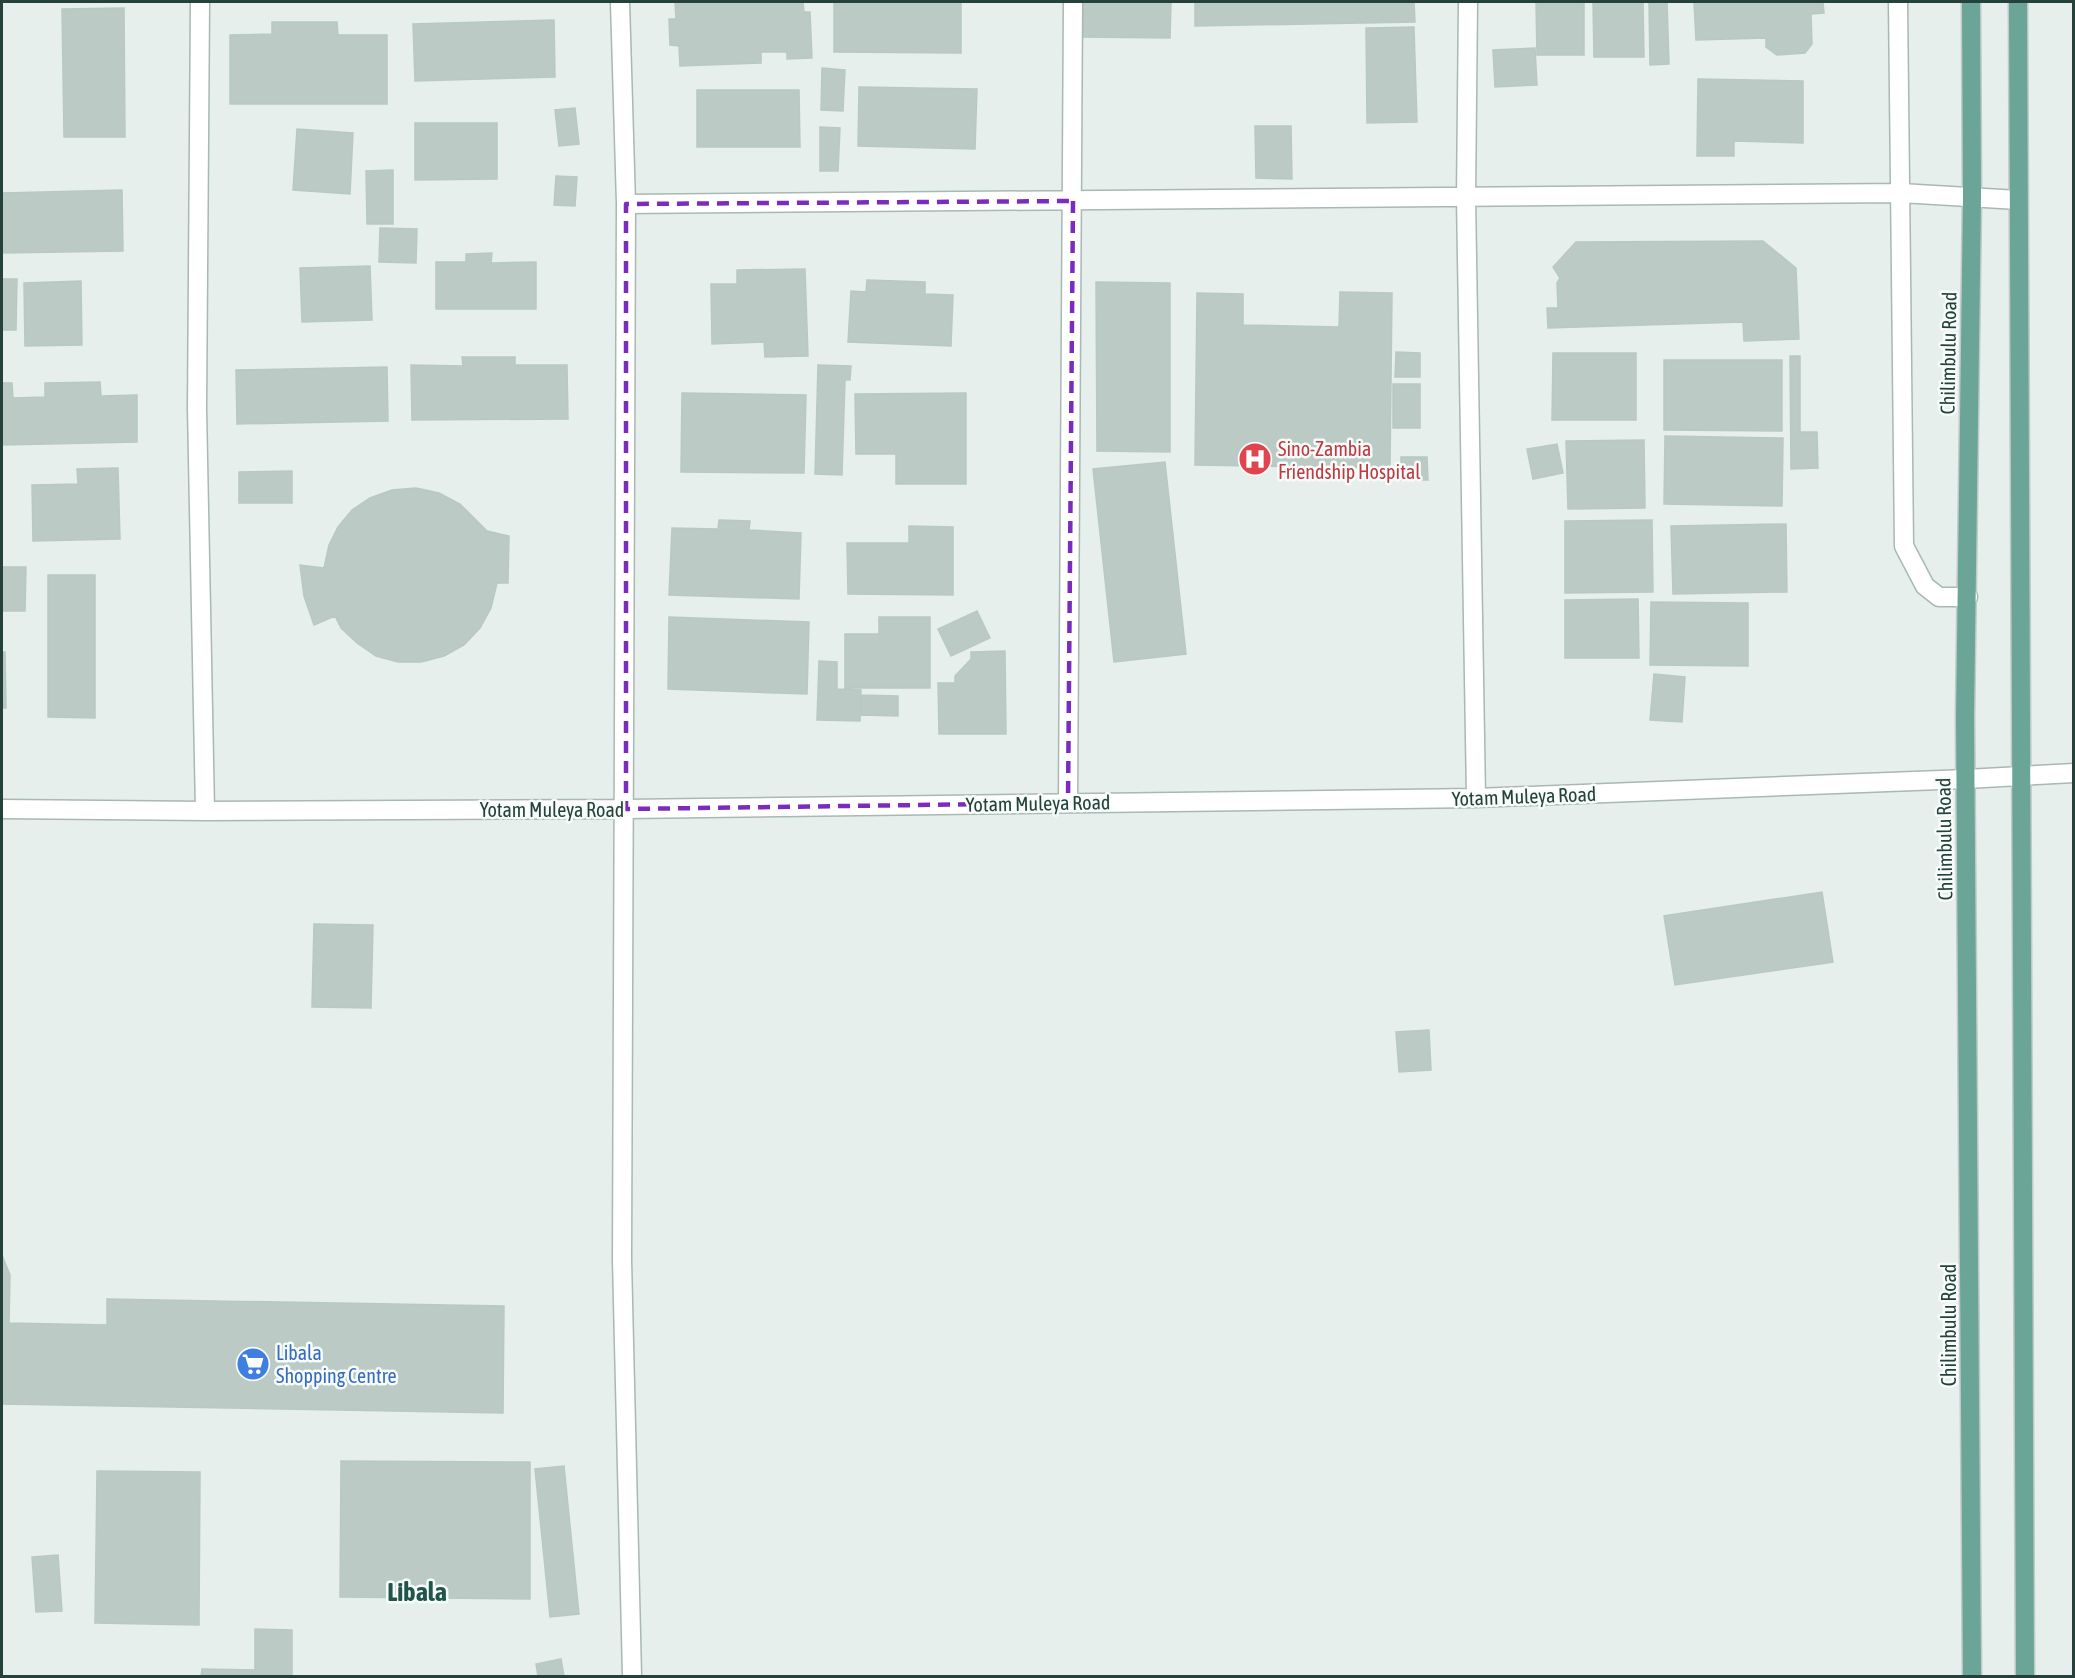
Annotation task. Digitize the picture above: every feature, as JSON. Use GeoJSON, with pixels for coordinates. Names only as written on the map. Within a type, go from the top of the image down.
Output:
{"type":"FeatureCollection","features":[{"type":"Feature","properties":{"kind":"main road","name":"Chilimbulu Road"},"geometry":{"type":"LineString","coordinates":[[1971,2],[1972,198],[1965,779],[1972,1677]]}},
{"type":"Feature","properties":{"kind":"main road"},"geometry":{"type":"LineString","coordinates":[[2018,2],[2025,1677]]}},
{"type":"Feature","properties":{"kind":"street"},"geometry":{"type":"LineString","coordinates":[[200,2],[197,408],[204,811]]}},
{"type":"Feature","properties":{"kind":"street"},"geometry":{"type":"LineString","coordinates":[[620,2],[626,204],[626,809],[622,1260],[632,1677]]}},
{"type":"Feature","properties":{"kind":"street"},"geometry":{"type":"LineString","coordinates":[[1068,803],[1073,2]]}},
{"type":"Feature","properties":{"kind":"street"},"geometry":{"type":"LineString","coordinates":[[1468,2],[1467,198],[1476,798]]}},
{"type":"Feature","properties":{"kind":"street"},"geometry":{"type":"LineString","coordinates":[[1898,2],[1904,546],[1924,586],[1939,597],[1968,597]]}},
{"type":"Feature","properties":{"kind":"street"},"geometry":{"type":"LineString","coordinates":[[626,204],[1901,193],[2018,200]]}},
{"type":"Feature","properties":{"kind":"street","name":"Yotam Muleya Road"},"geometry":{"type":"LineString","coordinates":[[2,809],[204,811],[626,809],[1476,798],[1965,779],[2073,772]]}},
{"type":"Feature","properties":{"kind":"highlighted area"},"geometry":{"type":"Polygon","coordinates":[[[1073,201],[1068,803],[626,809],[626,204],[1073,201]]]}},
{"type":"Feature","properties":{"kind":"building"},"geometry":{"type":"Polygon","coordinates":[[[675,2],[803,2],[804,12],[810,12],[812,58],[787,59],[787,52],[761,52],[761,63],[680,66],[679,46],[670,45],[669,19],[676,19],[675,2]]]}},
{"type":"Feature","properties":{"kind":"building"},"geometry":{"type":"Polygon","coordinates":[[[834,2],[961,2],[961,53],[834,52],[834,2]]]}},
{"type":"Feature","properties":{"kind":"building"},"geometry":{"type":"Polygon","coordinates":[[[1083,2],[1171,2],[1170,38],[1083,37],[1083,2]]]}},
{"type":"Feature","properties":{"kind":"building"},"geometry":{"type":"Polygon","coordinates":[[[1195,2],[1414,2],[1415,22],[1195,26],[1195,2]]]}},
{"type":"Feature","properties":{"kind":"building"},"geometry":{"type":"Polygon","coordinates":[[[1536,2],[1584,2],[1584,55],[1537,55],[1536,2]]]}},
{"type":"Feature","properties":{"kind":"building"},"geometry":{"type":"Polygon","coordinates":[[[1593,2],[1643,2],[1644,57],[1594,57],[1593,2]]]}},
{"type":"Feature","properties":{"kind":"building"},"geometry":{"type":"Polygon","coordinates":[[[1649,2],[1667,2],[1669,64],[1650,65],[1649,2]]]}},
{"type":"Feature","properties":{"kind":"building"},"geometry":{"type":"Polygon","coordinates":[[[1694,2],[1823,2],[1824,13],[1811,14],[1812,44],[1805,53],[1777,55],[1766,47],[1766,38],[1696,40],[1694,2]]]}},
{"type":"Feature","properties":{"kind":"building"},"geometry":{"type":"Polygon","coordinates":[[[124,8],[125,137],[64,137],[62,9],[124,8]]]}},
{"type":"Feature","properties":{"kind":"building"},"geometry":{"type":"Polygon","coordinates":[[[554,20],[555,77],[415,81],[413,24],[554,20]]]}},
{"type":"Feature","properties":{"kind":"building"},"geometry":{"type":"Polygon","coordinates":[[[272,22],[337,22],[338,35],[387,35],[387,104],[230,104],[230,35],[272,34],[272,22]]]}},
{"type":"Feature","properties":{"kind":"building"},"geometry":{"type":"Polygon","coordinates":[[[1414,27],[1417,122],[1367,123],[1366,28],[1414,27]]]}},
{"type":"Feature","properties":{"kind":"building"},"geometry":{"type":"Polygon","coordinates":[[[1535,48],[1537,85],[1495,87],[1493,50],[1535,48]]]}},
{"type":"Feature","properties":{"kind":"building"},"geometry":{"type":"Polygon","coordinates":[[[822,68],[845,70],[843,111],[821,110],[822,68]]]}},
{"type":"Feature","properties":{"kind":"building"},"geometry":{"type":"Polygon","coordinates":[[[1698,79],[1803,81],[1803,143],[1734,141],[1734,156],[1697,156],[1698,79]]]}},
{"type":"Feature","properties":{"kind":"building"},"geometry":{"type":"Polygon","coordinates":[[[859,87],[977,89],[975,149],[858,146],[859,87]]]}},
{"type":"Feature","properties":{"kind":"building"},"geometry":{"type":"Polygon","coordinates":[[[697,90],[799,90],[800,147],[697,147],[697,90]]]}},
{"type":"Feature","properties":{"kind":"building"},"geometry":{"type":"Polygon","coordinates":[[[575,108],[579,144],[559,146],[555,110],[575,108]]]}},
{"type":"Feature","properties":{"kind":"building"},"geometry":{"type":"Polygon","coordinates":[[[415,123],[497,123],[497,179],[415,180],[415,123]]]}},
{"type":"Feature","properties":{"kind":"building"},"geometry":{"type":"Polygon","coordinates":[[[1255,126],[1291,126],[1292,179],[1256,178],[1255,126]]]}},
{"type":"Feature","properties":{"kind":"building"},"geometry":{"type":"Polygon","coordinates":[[[820,127],[840,128],[838,171],[820,171],[820,127]]]}},
{"type":"Feature","properties":{"kind":"building"},"geometry":{"type":"Polygon","coordinates":[[[297,129],[353,133],[350,194],[293,190],[297,129]]]}},
{"type":"Feature","properties":{"kind":"building"},"geometry":{"type":"Polygon","coordinates":[[[393,170],[393,224],[367,224],[366,171],[393,170]]]}},
{"type":"Feature","properties":{"kind":"building"},"geometry":{"type":"Polygon","coordinates":[[[556,176],[577,177],[575,206],[554,205],[556,176]]]}},
{"type":"Feature","properties":{"kind":"building"},"geometry":{"type":"Polygon","coordinates":[[[122,190],[123,251],[2,253],[2,193],[122,190]]]}},
{"type":"Feature","properties":{"kind":"building"},"geometry":{"type":"Polygon","coordinates":[[[380,228],[417,229],[416,263],[379,262],[380,228]]]}},
{"type":"Feature","properties":{"kind":"building"},"geometry":{"type":"Polygon","coordinates":[[[1763,241],[1796,268],[1799,339],[1744,341],[1743,322],[1548,328],[1547,308],[1558,308],[1557,283],[1560,278],[1553,267],[1576,242],[1763,241]]]}},
{"type":"Feature","properties":{"kind":"building"},"geometry":{"type":"Polygon","coordinates":[[[492,253],[491,263],[536,262],[536,309],[436,309],[436,262],[466,262],[466,254],[492,253]]]}},
{"type":"Feature","properties":{"kind":"building"},"geometry":{"type":"Polygon","coordinates":[[[370,266],[372,320],[302,322],[300,268],[370,266]]]}},
{"type":"Feature","properties":{"kind":"building"},"geometry":{"type":"Polygon","coordinates":[[[805,269],[808,356],[765,357],[764,342],[712,344],[711,284],[737,284],[737,270],[805,269]]]}},
{"type":"Feature","properties":{"kind":"building"},"geometry":{"type":"Polygon","coordinates":[[[2,279],[17,279],[16,330],[2,330],[2,279]]]}},
{"type":"Feature","properties":{"kind":"building"},"geometry":{"type":"Polygon","coordinates":[[[867,280],[925,282],[925,294],[953,295],[951,346],[848,342],[851,291],[866,292],[867,280]]]}},
{"type":"Feature","properties":{"kind":"building"},"geometry":{"type":"Polygon","coordinates":[[[81,281],[82,345],[25,346],[24,283],[81,281]]]}},
{"type":"Feature","properties":{"kind":"building"},"geometry":{"type":"Polygon","coordinates":[[[1096,282],[1170,283],[1170,452],[1097,451],[1096,282]]]}},
{"type":"Feature","properties":{"kind":"building"},"geometry":{"type":"Polygon","coordinates":[[[1340,292],[1392,293],[1390,468],[1195,465],[1197,293],[1243,294],[1243,325],[1339,327],[1340,292]]]}},
{"type":"Feature","properties":{"kind":"building"},"geometry":{"type":"Polygon","coordinates":[[[1396,352],[1420,353],[1420,377],[1395,377],[1396,352]]]}},
{"type":"Feature","properties":{"kind":"building"},"geometry":{"type":"Polygon","coordinates":[[[1553,353],[1636,353],[1636,420],[1552,420],[1553,353]]]}},
{"type":"Feature","properties":{"kind":"building"},"geometry":{"type":"Polygon","coordinates":[[[1790,356],[1800,356],[1800,432],[1817,432],[1818,468],[1791,469],[1790,356]]]}},
{"type":"Feature","properties":{"kind":"building"},"geometry":{"type":"Polygon","coordinates":[[[462,357],[515,357],[515,365],[567,365],[568,419],[412,420],[411,365],[463,366],[462,357]]]}},
{"type":"Feature","properties":{"kind":"building"},"geometry":{"type":"Polygon","coordinates":[[[1664,360],[1782,360],[1782,431],[1664,430],[1664,360]]]}},
{"type":"Feature","properties":{"kind":"building"},"geometry":{"type":"Polygon","coordinates":[[[818,365],[851,366],[850,380],[845,380],[842,475],[815,474],[818,365]]]}},
{"type":"Feature","properties":{"kind":"building"},"geometry":{"type":"Polygon","coordinates":[[[387,367],[388,421],[237,424],[236,370],[387,367]]]}},
{"type":"Feature","properties":{"kind":"building"},"geometry":{"type":"Polygon","coordinates":[[[100,382],[101,396],[137,395],[137,442],[2,445],[2,383],[12,383],[13,398],[45,397],[45,383],[100,382]]]}},
{"type":"Feature","properties":{"kind":"building"},"geometry":{"type":"Polygon","coordinates":[[[1393,384],[1420,384],[1420,428],[1393,428],[1393,384]]]}},
{"type":"Feature","properties":{"kind":"building"},"geometry":{"type":"Polygon","coordinates":[[[682,393],[806,395],[804,473],[681,472],[682,393]]]}},
{"type":"Feature","properties":{"kind":"building"},"geometry":{"type":"Polygon","coordinates":[[[966,393],[966,484],[896,484],[896,454],[856,454],[855,394],[966,393]]]}},
{"type":"Feature","properties":{"kind":"building"},"geometry":{"type":"Polygon","coordinates":[[[1665,436],[1783,438],[1782,506],[1664,504],[1665,436]]]}},
{"type":"Feature","properties":{"kind":"building"},"geometry":{"type":"Polygon","coordinates":[[[1644,440],[1645,508],[1568,509],[1566,441],[1644,440]]]}},
{"type":"Feature","properties":{"kind":"building"},"geometry":{"type":"Polygon","coordinates":[[[1557,444],[1563,473],[1533,479],[1527,449],[1557,444]]]}},
{"type":"Feature","properties":{"kind":"building"},"geometry":{"type":"Polygon","coordinates":[[[1401,457],[1427,457],[1428,480],[1401,480],[1401,457]]]}},
{"type":"Feature","properties":{"kind":"building"},"geometry":{"type":"Polygon","coordinates":[[[1165,462],[1186,654],[1114,662],[1093,469],[1165,462]]]}},
{"type":"Feature","properties":{"kind":"building"},"geometry":{"type":"Polygon","coordinates":[[[118,468],[120,539],[33,541],[32,485],[78,484],[77,469],[118,468]]]}},
{"type":"Feature","properties":{"kind":"building"},"geometry":{"type":"Polygon","coordinates":[[[292,471],[292,503],[239,503],[239,472],[292,471]]]}},
{"type":"Feature","properties":{"kind":"building"},"geometry":{"type":"Polygon","coordinates":[[[416,488],[439,493],[460,504],[487,531],[509,536],[508,583],[497,583],[491,608],[480,628],[464,645],[444,656],[421,662],[398,662],[376,656],[357,643],[341,628],[335,616],[314,625],[304,596],[300,565],[324,568],[329,545],[338,527],[352,510],[370,498],[392,490],[416,488]]]}},
{"type":"Feature","properties":{"kind":"building"},"geometry":{"type":"Polygon","coordinates":[[[719,520],[750,521],[749,530],[801,533],[799,599],[669,595],[672,528],[718,529],[719,520]]]}},
{"type":"Feature","properties":{"kind":"building"},"geometry":{"type":"Polygon","coordinates":[[[1652,520],[1653,592],[1565,593],[1565,521],[1652,520]]]}},
{"type":"Feature","properties":{"kind":"building"},"geometry":{"type":"Polygon","coordinates":[[[1786,524],[1787,592],[1673,594],[1671,526],[1786,524]]]}},
{"type":"Feature","properties":{"kind":"building"},"geometry":{"type":"Polygon","coordinates":[[[909,526],[953,527],[953,595],[848,594],[847,543],[909,543],[909,526]]]}},
{"type":"Feature","properties":{"kind":"building"},"geometry":{"type":"Polygon","coordinates":[[[2,567],[26,567],[25,611],[2,611],[2,567]]]}},
{"type":"Feature","properties":{"kind":"building"},"geometry":{"type":"Polygon","coordinates":[[[48,575],[95,575],[95,718],[48,717],[48,575]]]}},
{"type":"Feature","properties":{"kind":"building"},"geometry":{"type":"Polygon","coordinates":[[[1638,599],[1639,658],[1565,658],[1565,600],[1638,599]]]}},
{"type":"Feature","properties":{"kind":"building"},"geometry":{"type":"Polygon","coordinates":[[[1651,602],[1748,603],[1748,666],[1650,665],[1651,602]]]}},
{"type":"Feature","properties":{"kind":"building"},"geometry":{"type":"Polygon","coordinates":[[[977,611],[990,638],[951,656],[938,629],[977,611]]]}},
{"type":"Feature","properties":{"kind":"building"},"geometry":{"type":"Polygon","coordinates":[[[669,617],[809,622],[807,694],[668,689],[669,617]]]}},
{"type":"Feature","properties":{"kind":"building"},"geometry":{"type":"Polygon","coordinates":[[[879,617],[930,617],[930,688],[845,688],[845,634],[879,634],[879,617]]]}},
{"type":"Feature","properties":{"kind":"building"},"geometry":{"type":"Polygon","coordinates":[[[1005,651],[1006,734],[939,734],[938,683],[955,683],[955,676],[971,659],[971,652],[1005,651]]]}},
{"type":"Feature","properties":{"kind":"building"},"geometry":{"type":"Polygon","coordinates":[[[2,652],[5,652],[6,708],[2,708],[2,652]]]}},
{"type":"Feature","properties":{"kind":"building"},"geometry":{"type":"Polygon","coordinates":[[[819,661],[837,662],[837,689],[861,690],[860,721],[817,720],[819,661]]]}},
{"type":"Feature","properties":{"kind":"building"},"geometry":{"type":"Polygon","coordinates":[[[1654,674],[1685,677],[1682,722],[1650,720],[1654,674]]]}},
{"type":"Feature","properties":{"kind":"building"},"geometry":{"type":"Polygon","coordinates":[[[861,695],[898,696],[898,716],[861,715],[861,695]]]}},
{"type":"Feature","properties":{"kind":"building"},"geometry":{"type":"Polygon","coordinates":[[[1822,892],[1833,962],[1675,985],[1664,916],[1822,892]]]}},
{"type":"Feature","properties":{"kind":"building"},"geometry":{"type":"Polygon","coordinates":[[[314,924],[373,925],[371,1008],[312,1007],[314,924]]]}},
{"type":"Feature","properties":{"kind":"building"},"geometry":{"type":"Polygon","coordinates":[[[1429,1030],[1431,1070],[1399,1072],[1396,1032],[1429,1030]]]}},
{"type":"Feature","properties":{"kind":"building","name":"Libala Shopping Centre"},"geometry":{"type":"Polygon","coordinates":[[[2,1255],[10,1275],[9,1323],[107,1325],[107,1299],[504,1306],[503,1413],[2,1404],[2,1255]]]}},
{"type":"Feature","properties":{"kind":"building"},"geometry":{"type":"Polygon","coordinates":[[[341,1461],[530,1462],[530,1599],[340,1597],[341,1461]]]}},
{"type":"Feature","properties":{"kind":"building"},"geometry":{"type":"Polygon","coordinates":[[[564,1466],[579,1614],[550,1617],[535,1469],[564,1466]]]}},
{"type":"Feature","properties":{"kind":"building"},"geometry":{"type":"Polygon","coordinates":[[[97,1471],[200,1472],[199,1625],[95,1623],[97,1471]]]}},
{"type":"Feature","properties":{"kind":"building"},"geometry":{"type":"Polygon","coordinates":[[[58,1555],[62,1611],[36,1612],[32,1557],[58,1555]]]}},
{"type":"Feature","properties":{"kind":"building"},"geometry":{"type":"Polygon","coordinates":[[[255,1629],[292,1630],[292,1676],[201,1676],[202,1669],[255,1670],[255,1629]]]}},
{"type":"Feature","properties":{"kind":"building"},"geometry":{"type":"Polygon","coordinates":[[[561,1659],[564,1676],[538,1676],[536,1664],[561,1659]]]}},
{"type":"Feature","properties":{"kind":"place","name":"Sino-Zambia Friendship Hospital"},"geometry":{"type":"Point","coordinates":[1255,459]}},
{"type":"Feature","properties":{"kind":"place","name":"Libala Shopping Centre"},"geometry":{"type":"Point","coordinates":[253,1364]}},
{"type":"Feature","properties":{"kind":"district","name":"Libala"},"geometry":{"type":"Point","coordinates":[417,1592]}}]}
